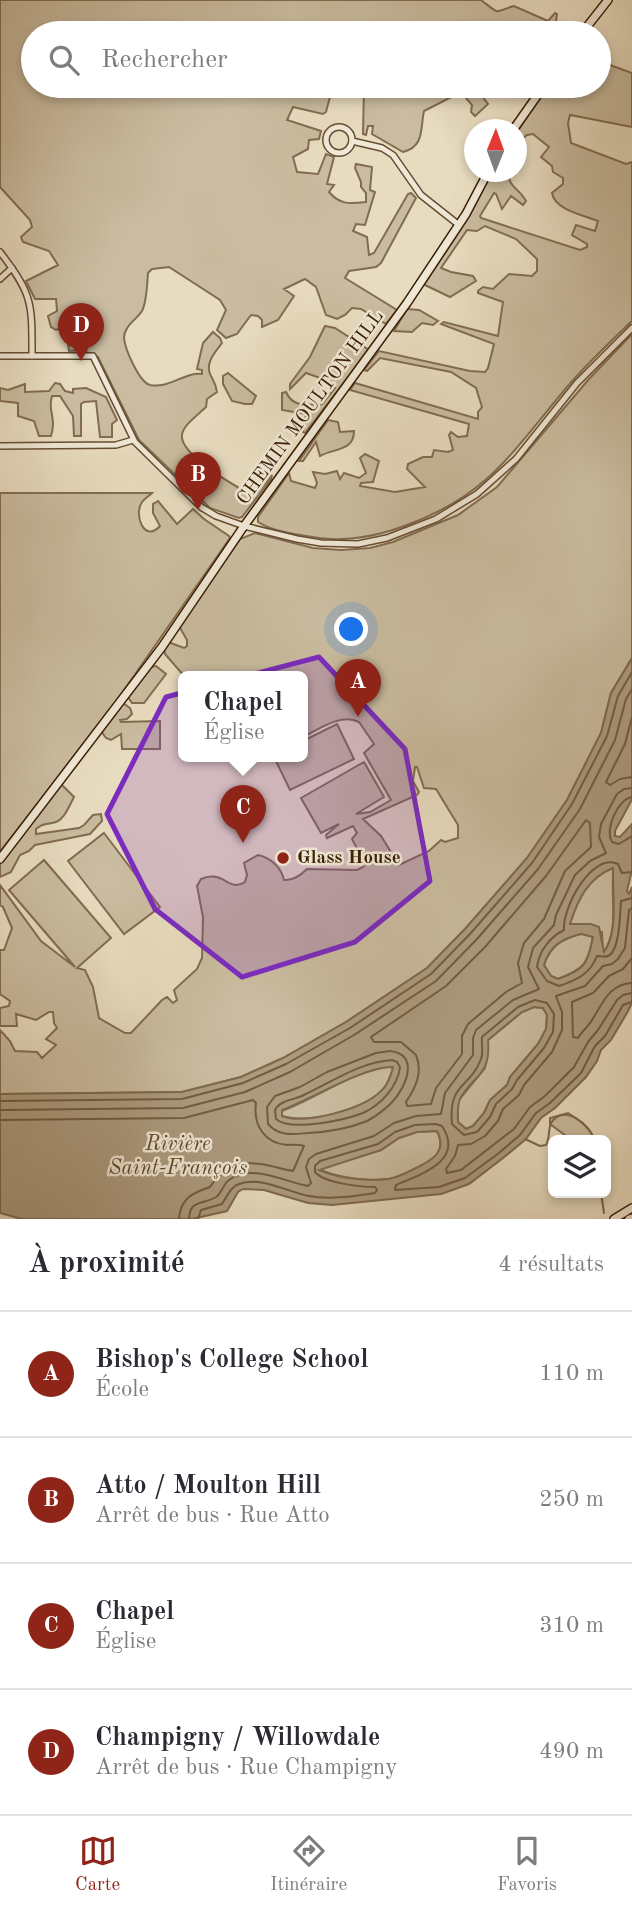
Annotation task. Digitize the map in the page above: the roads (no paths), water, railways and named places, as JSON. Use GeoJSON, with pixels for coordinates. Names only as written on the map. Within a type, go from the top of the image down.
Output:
{"type":"FeatureCollection","features":[{"type":"Feature","properties":{"kind":"street"},"geometry":{"type":"LineString","coordinates":[[591,21],[608,0]]}},
{"type":"Feature","properties":{"kind":"street"},"geometry":{"type":"LineString","coordinates":[[521,119],[536,98]]}},
{"type":"Feature","properties":{"kind":"street"},"geometry":{"type":"LineString","coordinates":[[340,127],[349,131],[352,141],[347,151],[337,154],[328,149],[325,139],[330,130],[340,127]]}},
{"type":"Feature","properties":{"kind":"street"},"geometry":{"type":"LineString","coordinates":[[352,141],[382,148],[393,155],[421,195],[459,225]]}},
{"type":"Feature","properties":{"kind":"street","name":"CHEMIN MOULTON HILL"},"geometry":{"type":"LineString","coordinates":[[0,859],[162,647],[244,526],[399,314],[459,225],[483,182]]}},
{"type":"Feature","properties":{"kind":"street"},"geometry":{"type":"LineString","coordinates":[[0,252],[24,287],[32,308],[32,356]]}},
{"type":"Feature","properties":{"kind":"street"},"geometry":{"type":"LineString","coordinates":[[0,279],[12,268]]}},
{"type":"Feature","properties":{"kind":"street"},"geometry":{"type":"LineString","coordinates":[[0,356],[93,356],[133,440],[201,507],[216,516],[244,526],[321,543],[358,544],[387,538],[453,510],[477,494],[510,465],[577,383],[632,328]]}},
{"type":"Feature","properties":{"kind":"street"},"geometry":{"type":"LineString","coordinates":[[0,446],[116,445],[133,440]]}},
{"type":"Feature","properties":{"kind":"street"},"geometry":{"type":"LineString","coordinates":[[614,1219],[632,1209]]}},
{"type":"Feature","properties":{"kind":"water","name":"Rivière Saint-François"},"geometry":{"type":"Polygon","coordinates":[[[632,658],[632,799],[615,836],[620,837],[632,824],[632,870],[627,891],[629,894],[632,887],[632,1003],[586,1077],[541,1118],[526,1139],[469,1184],[441,1194],[332,1205],[308,1203],[264,1190],[243,1189],[238,1192],[227,1211],[192,1219],[22,1219],[0,1213],[0,1094],[182,1092],[241,1077],[283,1058],[346,1022],[427,968],[527,858],[567,800],[601,733],[611,693],[632,658]],[[613,868],[604,872],[585,890],[570,924],[591,924],[599,927],[604,952],[612,934],[614,911],[613,868]],[[581,934],[563,941],[550,952],[544,965],[551,976],[558,979],[583,965],[593,937],[581,934]],[[534,1007],[522,1012],[488,1040],[484,1068],[459,1101],[458,1122],[466,1129],[473,1126],[490,1100],[507,1085],[510,1077],[538,1044],[546,1029],[547,1015],[543,1008],[534,1007]],[[393,1067],[368,1072],[282,1110],[282,1116],[319,1117],[361,1104],[383,1089],[393,1067]],[[437,1131],[417,1132],[399,1138],[381,1150],[319,1170],[353,1179],[391,1178],[405,1174],[432,1159],[439,1150],[440,1138],[437,1131]]]}},
{"type":"Feature","properties":{"kind":"waterway"},"geometry":{"type":"LineString","coordinates":[[549,1135],[551,1123],[556,1117],[563,1115],[576,1118],[592,1135]]}},
{"type":"Feature","properties":{"kind":"waterway"},"geometry":{"type":"LineString","coordinates":[[525,1139],[540,1146],[546,1145],[548,1140]]}},
{"type":"Feature","properties":{"kind":"waterway"},"geometry":{"type":"LineString","coordinates":[[602,1198],[604,1213]]}},
{"type":"Feature","properties":{"kind":"place","name":"Champigny / Willowdale"},"geometry":{"type":"Point","coordinates":[81,361]}},
{"type":"Feature","properties":{"kind":"place","name":"Atto / Moulton Hill"},"geometry":{"type":"Point","coordinates":[198,510]}},
{"type":"Feature","properties":{"kind":"place","name":"Bishop's College School"},"geometry":{"type":"Point","coordinates":[358,717]}},
{"type":"Feature","properties":{"kind":"place","name":"Chapel"},"geometry":{"type":"Point","coordinates":[243,843]}},
{"type":"Feature","properties":{"kind":"place","name":"Glass House"},"geometry":{"type":"Point","coordinates":[283,858]}}]}
